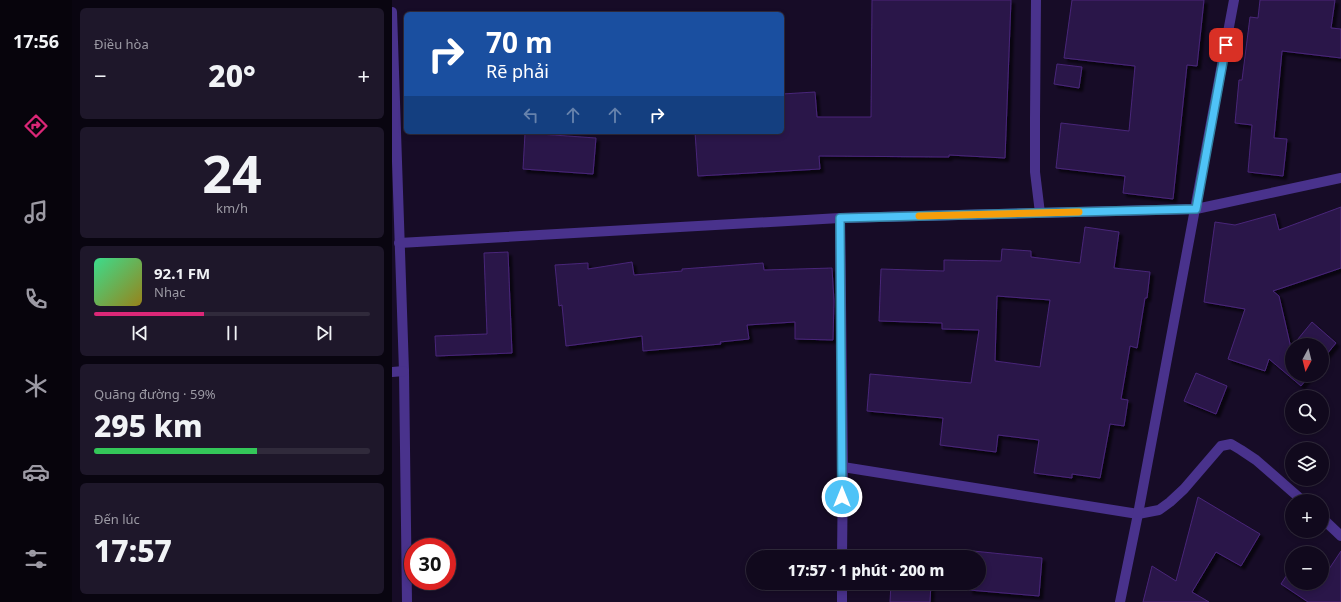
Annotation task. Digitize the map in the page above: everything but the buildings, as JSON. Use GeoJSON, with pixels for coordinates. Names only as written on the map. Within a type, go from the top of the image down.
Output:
{"type":"FeatureCollection","features":[{"type":"Feature","properties":{"kind":"street"},"geometry":{"type":"LineString","coordinates":[[1036,0],[1034,118],[1035,172],[1040,213]]}},
{"type":"Feature","properties":{"kind":"street"},"geometry":{"type":"LineString","coordinates":[[1120,602],[1196,209],[1234,0]]}},
{"type":"Feature","properties":{"kind":"street"},"geometry":{"type":"LineString","coordinates":[[392,12],[404,371],[407,602]]}},
{"type":"Feature","properties":{"kind":"street"},"geometry":{"type":"LineString","coordinates":[[399,243],[840,218],[1196,209],[1341,178]]}},
{"type":"Feature","properties":{"kind":"street"},"geometry":{"type":"LineString","coordinates":[[840,218],[843,467],[842,550]]}},
{"type":"Feature","properties":{"kind":"street"},"geometry":{"type":"LineString","coordinates":[[392,372],[404,371]]}},
{"type":"Feature","properties":{"kind":"street"},"geometry":{"type":"LineString","coordinates":[[843,467],[1138,514],[1159,510],[1170,502],[1184,489],[1221,446],[1231,444],[1256,460],[1295,494]]}},
{"type":"Feature","properties":{"kind":"street"},"geometry":{"type":"LineString","coordinates":[[1329,523],[1339,530]]}},
{"type":"Feature","properties":{"kind":"street"},"geometry":{"type":"LineString","coordinates":[[842,590],[842,602]]}},
{"type":"Feature","properties":{"kind":"slow traffic"},"geometry":{"type":"LineString","coordinates":[[919,216],[1079,212]]}},
{"type":"Feature","properties":{"kind":"route"},"geometry":{"type":"LineString","coordinates":[[842,497],[843,467],[840,218],[1196,209],[1226,45]]}}]}
